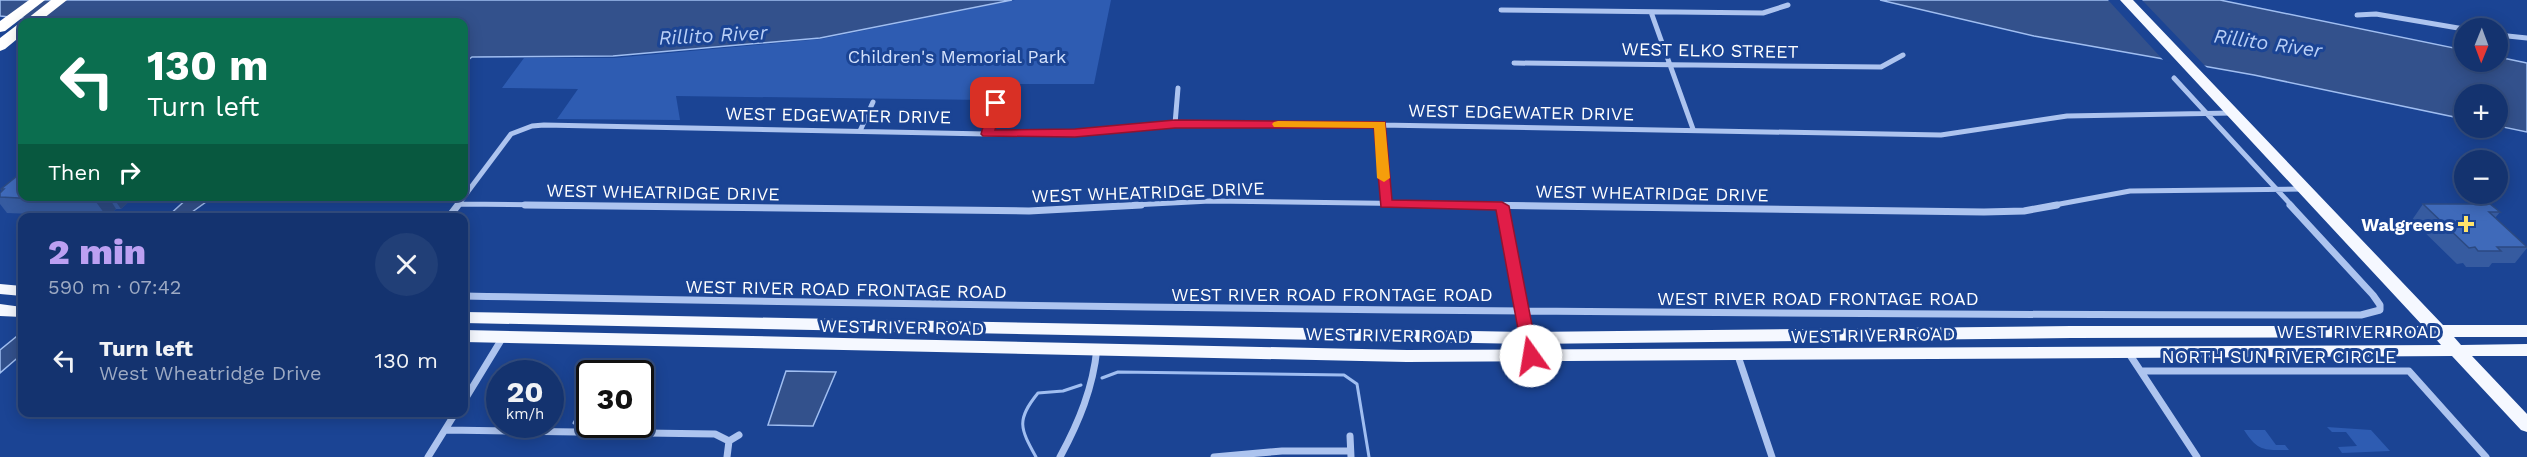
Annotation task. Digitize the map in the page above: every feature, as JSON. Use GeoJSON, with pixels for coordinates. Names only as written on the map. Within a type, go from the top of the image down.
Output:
{"type":"FeatureCollection","features":[{"type":"Feature","properties":{"kind":"highway"},"geometry":{"type":"LineString","coordinates":[[0,46],[8,27],[38,0]]}},
{"type":"Feature","properties":{"kind":"highway"},"geometry":{"type":"LineString","coordinates":[[35,18],[60,0]]}},
{"type":"Feature","properties":{"kind":"highway"},"geometry":{"type":"LineString","coordinates":[[0,37],[9,30],[8,27]]}},
{"type":"Feature","properties":{"kind":"main road"},"geometry":{"type":"LineString","coordinates":[[2127,0],[2527,425]]}},
{"type":"Feature","properties":{"kind":"main road"},"geometry":{"type":"LineString","coordinates":[[0,289],[18,291]]}},
{"type":"Feature","properties":{"kind":"main road"},"geometry":{"type":"LineString","coordinates":[[0,310],[18,312]]}},
{"type":"Feature","properties":{"kind":"main road","name":"WEST RIVER ROAD"},"geometry":{"type":"LineString","coordinates":[[468,318],[1527,338],[2071,332],[2527,331]]}},
{"type":"Feature","properties":{"kind":"main road","name":"WEST RIVER ROAD"},"geometry":{"type":"LineString","coordinates":[[468,336],[1407,356],[2527,350]]}},
{"type":"Feature","properties":{"kind":"street"},"geometry":{"type":"LineString","coordinates":[[1501,10],[1763,13],[1788,4]]}},
{"type":"Feature","properties":{"kind":"street"},"geometry":{"type":"LineString","coordinates":[[1651,12],[1693,129]]}},
{"type":"Feature","properties":{"kind":"street"},"geometry":{"type":"LineString","coordinates":[[2358,15],[2376,14],[2454,27]]}},
{"type":"Feature","properties":{"kind":"street"},"geometry":{"type":"LineString","coordinates":[[2508,36],[2527,38]]}},
{"type":"Feature","properties":{"kind":"street","name":"WEST ELKO STREET"},"geometry":{"type":"LineString","coordinates":[[1515,63],[1881,67],[1903,55]]}},
{"type":"Feature","properties":{"kind":"street"},"geometry":{"type":"LineString","coordinates":[[2174,78],[2276,189]]}},
{"type":"Feature","properties":{"kind":"street"},"geometry":{"type":"LineString","coordinates":[[987,134],[1001,88]]}},
{"type":"Feature","properties":{"kind":"street"},"geometry":{"type":"LineString","coordinates":[[1175,124],[1178,88]]}},
{"type":"Feature","properties":{"kind":"street"},"geometry":{"type":"LineString","coordinates":[[860,131],[873,102]]}},
{"type":"Feature","properties":{"kind":"street","name":"WEST EDGEWATER DRIVE"},"geometry":{"type":"LineString","coordinates":[[521,129],[544,125],[987,134],[1075,133],[1175,124],[1693,129],[1948,135],[2066,116],[2232,113]]}},
{"type":"Feature","properties":{"kind":"street"},"geometry":{"type":"LineString","coordinates":[[468,192],[506,139],[521,129],[518,122]]}},
{"type":"Feature","properties":{"kind":"street"},"geometry":{"type":"LineString","coordinates":[[1380,125],[1386,204]]}},
{"type":"Feature","properties":{"kind":"street","name":"WEST RIVER ROAD FRONTAGE ROAD"},"geometry":{"type":"LineString","coordinates":[[468,296],[1001,306],[2097,315],[2361,315],[2380,310],[2380,305],[2373,295],[2276,189]]}},
{"type":"Feature","properties":{"kind":"street","name":"WEST WHEATRIDGE DRIVE"},"geometry":{"type":"LineString","coordinates":[[459,204],[1029,212],[1210,201],[1984,212],[2024,211],[2130,191],[2304,189]]}},
{"type":"Feature","properties":{"kind":"street"},"geometry":{"type":"LineString","coordinates":[[452,213],[461,201]]}},
{"type":"Feature","properties":{"kind":"street"},"geometry":{"type":"LineString","coordinates":[[1502,206],[1531,356]]}},
{"type":"Feature","properties":{"kind":"street"},"geometry":{"type":"LineString","coordinates":[[468,394],[503,336]]}},
{"type":"Feature","properties":{"kind":"street"},"geometry":{"type":"LineString","coordinates":[[1060,457],[1081,419],[1092,381],[1097,348]]}},
{"type":"Feature","properties":{"kind":"street","name":"NORTH SUN RIVER CIRCLE"},"geometry":{"type":"LineString","coordinates":[[2127,351],[2197,457]]}},
{"type":"Feature","properties":{"kind":"street"},"geometry":{"type":"LineString","coordinates":[[1738,356],[1772,457]]}},
{"type":"Feature","properties":{"kind":"street","name":"NORTH SUN RIVER CIRCLE"},"geometry":{"type":"LineString","coordinates":[[2141,371],[2409,371],[2486,457]]}},
{"type":"Feature","properties":{"kind":"street"},"geometry":{"type":"LineString","coordinates":[[428,457],[453,417]]}},
{"type":"Feature","properties":{"kind":"street"},"geometry":{"type":"LineString","coordinates":[[446,430],[715,434],[729,441]]}},
{"type":"Feature","properties":{"kind":"street"},"geometry":{"type":"LineString","coordinates":[[729,441],[739,435]]}},
{"type":"Feature","properties":{"kind":"street"},"geometry":{"type":"LineString","coordinates":[[1214,457],[1282,451],[1350,454],[1350,436]]}},
{"type":"Feature","properties":{"kind":"street"},"geometry":{"type":"LineString","coordinates":[[727,457],[729,441]]}},
{"type":"Feature","properties":{"kind":"green space","name":"Children's Memorial Park"},"geometry":{"type":"Polygon","coordinates":[[[1015,0],[1111,0],[1094,84],[991,84],[986,100],[676,96],[680,120],[557,119],[578,89],[502,88],[524,58],[614,58],[821,39],[1015,0]]]}},
{"type":"Feature","properties":{"kind":"green space"},"geometry":{"type":"Polygon","coordinates":[[[2327,427],[2371,430],[2390,451],[2342,453],[2338,447],[2357,446],[2346,432],[2332,432],[2327,427]]]}},
{"type":"Feature","properties":{"kind":"green space"},"geometry":{"type":"Polygon","coordinates":[[[2244,430],[2265,430],[2276,445],[2285,445],[2289,450],[2274,450],[2258,446],[2244,430]]]}},
{"type":"Feature","properties":{"kind":"water","name":"Rillito River"},"geometry":{"type":"Polygon","coordinates":[[[0,0],[1012,0],[820,38],[613,56],[472,57],[468,60],[468,18],[20,18],[0,16],[0,0]]]}},
{"type":"Feature","properties":{"kind":"water","name":"Rillito River"},"geometry":{"type":"Polygon","coordinates":[[[1880,0],[2220,0],[2454,48],[2454,72],[2508,72],[2508,59],[2527,63],[2527,132],[2508,128],[2508,84],[2454,84],[2454,117],[2254,75],[2034,36],[1880,0]]]}},
{"type":"Feature","properties":{"kind":"water"},"geometry":{"type":"Polygon","coordinates":[[[185,201],[207,201],[191,213],[171,213],[185,201]]]}},
{"type":"Feature","properties":{"kind":"water"},"geometry":{"type":"Polygon","coordinates":[[[18,335],[18,357],[0,373],[0,350],[18,335]]]}},
{"type":"Feature","properties":{"kind":"water"},"geometry":{"type":"Polygon","coordinates":[[[786,371],[836,372],[813,426],[768,425],[786,371]]]}},
{"type":"Feature","properties":{"kind":"pier"},"geometry":{"type":"Polygon","coordinates":[[[2108,0],[2142,0],[2209,70],[2165,62],[2108,0]]]}},
{"type":"Feature","properties":{"kind":"building"},"geometry":{"type":"Polygon","coordinates":[[[18,175],[18,198],[0,197],[4,189],[1,189],[18,175]]]}},
{"type":"Feature","properties":{"kind":"building"},"geometry":{"type":"Polygon","coordinates":[[[2423,204],[2490,204],[2500,212],[2489,212],[2527,247],[2497,247],[2501,251],[2478,251],[2475,247],[2469,248],[2423,204]]]}},
{"type":"Feature","properties":{"kind":"waterway"},"geometry":{"type":"LineString","coordinates":[[1102,378],[1118,372],[1344,375],[1357,384],[1369,457]]}},
{"type":"Feature","properties":{"kind":"waterway"},"geometry":{"type":"LineString","coordinates":[[1036,457],[1024,431],[1023,417],[1026,410],[1038,393],[1063,391],[1081,385]]}},
{"type":"Feature","properties":{"kind":"waterway"},"geometry":{"type":"LineString","coordinates":[[574,423],[576,420]]}},
{"type":"Feature","properties":{"kind":"slow traffic"},"geometry":{"type":"LineString","coordinates":[[1278,124],[1380,125],[1384,178]]}},
{"type":"Feature","properties":{"kind":"place","name":"Walgreens"},"geometry":{"type":"Point","coordinates":[2466,224]}},
{"type":"Feature","properties":{"kind":"route"},"geometry":{"type":"LineString","coordinates":[[996,103],[987,134],[1075,133],[1175,124],[1380,125],[1386,204],[1502,206],[1531,356]]}}]}
